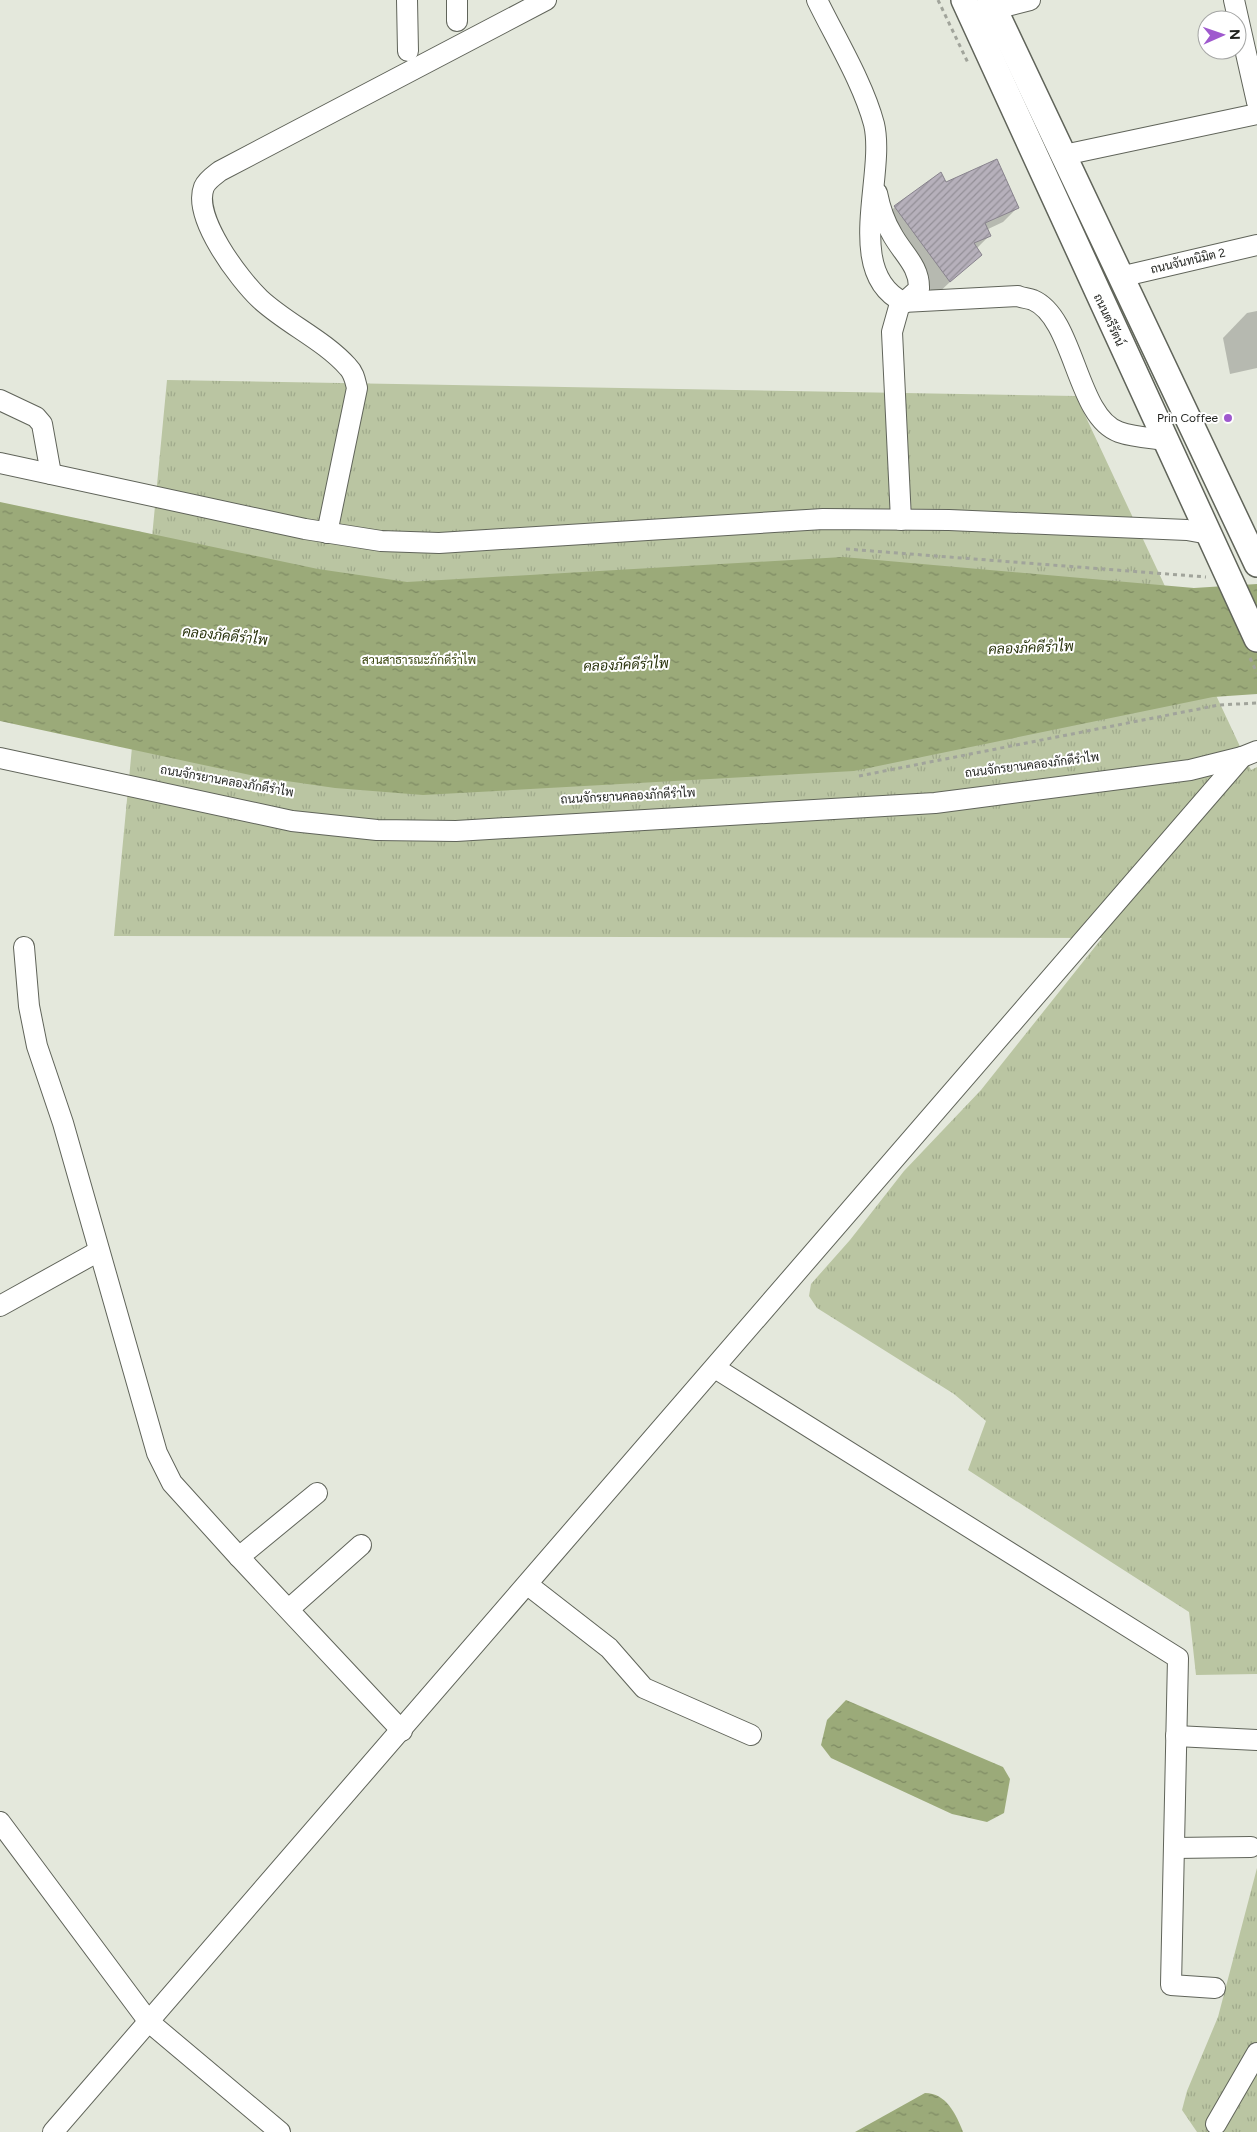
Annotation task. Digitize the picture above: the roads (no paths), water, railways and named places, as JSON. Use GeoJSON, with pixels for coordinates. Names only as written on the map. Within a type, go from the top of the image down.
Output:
{"type":"FeatureCollection","features":[{"type":"Feature","properties":{"kind":"main road","name":"ถนนตรีรัตน์"},"geometry":{"type":"LineString","coordinates":[[964,0],[1209,534],[1216,569],[1257,639]]}},
{"type":"Feature","properties":{"kind":"main road"},"geometry":{"type":"LineString","coordinates":[[992,4],[1257,564]]}},
{"type":"Feature","properties":{"kind":"street"},"geometry":{"type":"LineString","coordinates":[[407,0],[408,51]]}},
{"type":"Feature","properties":{"kind":"street"},"geometry":{"type":"LineString","coordinates":[[457,0],[457,21]]}},
{"type":"Feature","properties":{"kind":"street"},"geometry":{"type":"LineString","coordinates":[[327,533],[357,388],[354,376],[349,368],[336,356],[267,305],[240,278],[210,228],[202,202],[204,187],[220,171],[546,0]]}},
{"type":"Feature","properties":{"kind":"street"},"geometry":{"type":"LineString","coordinates":[[817,0],[861,92],[874,125],[877,154],[870,206],[871,248],[877,272],[892,296],[903,302],[1018,296],[1033,300],[1054,320],[1094,408],[1107,425],[1119,432],[1165,440]]}},
{"type":"Feature","properties":{"kind":"street"},"geometry":{"type":"LineString","coordinates":[[992,4],[1030,0]]}},
{"type":"Feature","properties":{"kind":"street"},"geometry":{"type":"LineString","coordinates":[[1234,0],[1257,102]]}},
{"type":"Feature","properties":{"kind":"street"},"geometry":{"type":"LineString","coordinates":[[1064,155],[1257,114]]}},
{"type":"Feature","properties":{"kind":"street"},"geometry":{"type":"LineString","coordinates":[[874,184],[881,212],[891,233],[916,270],[919,280],[919,290],[903,302],[894,319],[892,332],[902,520]]}},
{"type":"Feature","properties":{"kind":"street","name":"ถนนจันทนิมิต 2"},"geometry":{"type":"LineString","coordinates":[[1120,277],[1257,245]]}},
{"type":"Feature","properties":{"kind":"street"},"geometry":{"type":"LineString","coordinates":[[0,400],[36,417],[42,424],[52,474]]}},
{"type":"Feature","properties":{"kind":"street"},"geometry":{"type":"LineString","coordinates":[[0,463],[327,533],[381,541],[439,544],[823,519],[1177,530],[1209,534]]}},
{"type":"Feature","properties":{"kind":"street"},"geometry":{"type":"LineString","coordinates":[[0,758],[292,821],[377,830],[456,831],[935,803],[1190,770],[1250,754]]}},
{"type":"Feature","properties":{"kind":"street"},"geometry":{"type":"LineString","coordinates":[[53,2132],[1250,754]]}},
{"type":"Feature","properties":{"kind":"street"},"geometry":{"type":"LineString","coordinates":[[24,947],[30,1006],[37,1046],[63,1123],[163,1469],[176,1488],[402,1731]]}},
{"type":"Feature","properties":{"kind":"street"},"geometry":{"type":"LineString","coordinates":[[0,1306],[99,1251]]}},
{"type":"Feature","properties":{"kind":"street"},"geometry":{"type":"LineString","coordinates":[[715,1368],[1178,1658],[1171,1985],[1215,1988]]}},
{"type":"Feature","properties":{"kind":"street"},"geometry":{"type":"LineString","coordinates":[[239,1557],[317,1492]]}},
{"type":"Feature","properties":{"kind":"street"},"geometry":{"type":"LineString","coordinates":[[289,1609],[361,1545]]}},
{"type":"Feature","properties":{"kind":"street"},"geometry":{"type":"LineString","coordinates":[[528,1585],[609,1648],[644,1688],[751,1735]]}},
{"type":"Feature","properties":{"kind":"street"},"geometry":{"type":"LineString","coordinates":[[1176,1736],[1257,1740]]}},
{"type":"Feature","properties":{"kind":"street"},"geometry":{"type":"LineString","coordinates":[[0,1822],[149,2022],[280,2132]]}},
{"type":"Feature","properties":{"kind":"street"},"geometry":{"type":"LineString","coordinates":[[1174,1848],[1251,1847]]}},
{"type":"Feature","properties":{"kind":"street"},"geometry":{"type":"LineString","coordinates":[[1216,2124],[1257,2053]]}},
{"type":"Feature","properties":{"kind":"water","name":"คลองภัคดีรำไพ"},"geometry":{"type":"Polygon","coordinates":[[[0,502],[318,569],[407,582],[843,557],[1194,588],[1257,584],[1257,694],[1213,697],[854,771],[423,795],[335,788],[259,777],[0,721],[0,502]]]}},
{"type":"Feature","properties":{"kind":"water"},"geometry":{"type":"Polygon","coordinates":[[[846,1700],[1003,1767],[1010,1779],[1004,1813],[987,1822],[952,1814],[831,1758],[821,1745],[827,1720],[846,1700]]]}},
{"type":"Feature","properties":{"kind":"water"},"geometry":{"type":"Polygon","coordinates":[[[925,2093],[939,2097],[949,2106],[963,2132],[855,2132],[925,2093]]]}},
{"type":"Feature","properties":{"kind":"place","name":"Prin Coffee"},"geometry":{"type":"Point","coordinates":[1228,418]}},
{"type":"Feature","properties":{"kind":"park label","name":"สวนสาธารณะภักดีรำไพ"},"geometry":{"type":"Point","coordinates":[419,660]}}]}
